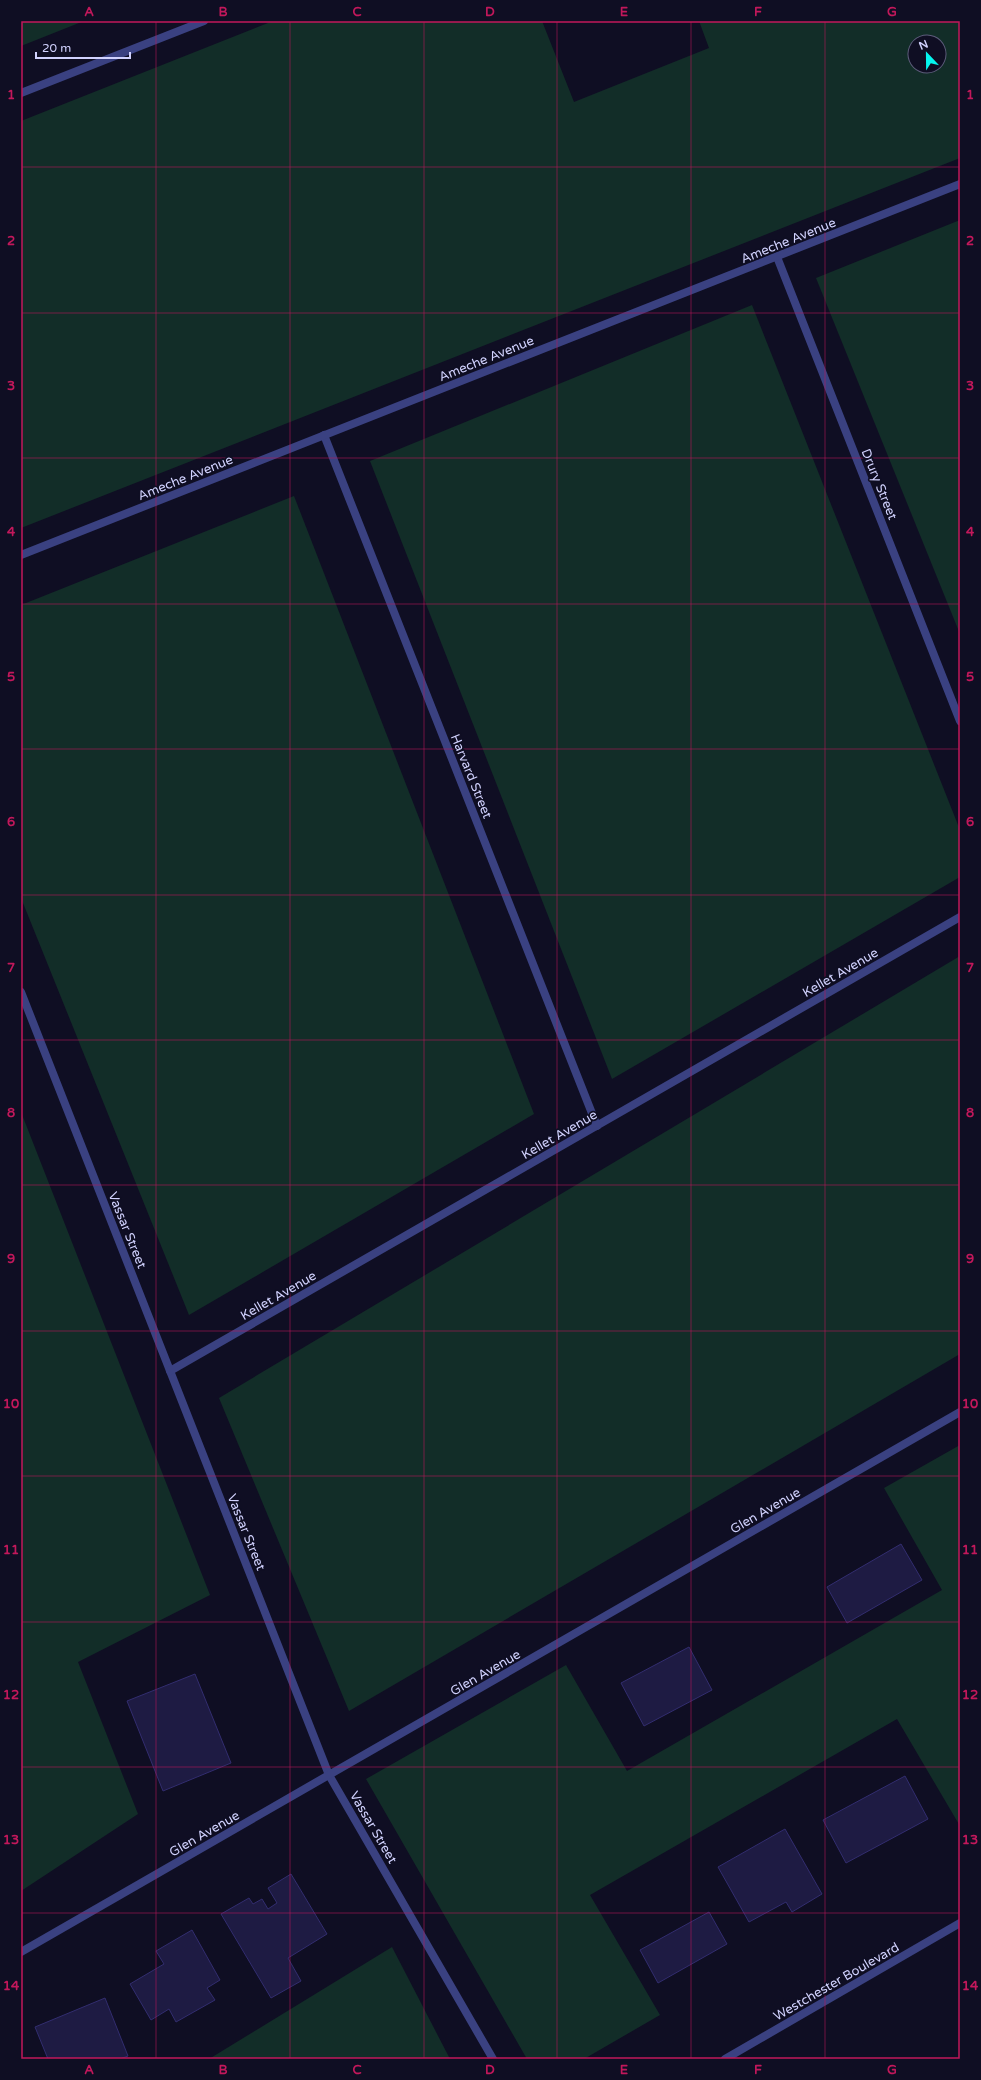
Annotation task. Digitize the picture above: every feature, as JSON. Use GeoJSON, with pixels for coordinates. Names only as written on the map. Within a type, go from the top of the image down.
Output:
{"type":"FeatureCollection","features":[{"type":"Feature","properties":{"kind":"street"},"geometry":{"type":"LineString","coordinates":[[21,93],[204,21]]}},
{"type":"Feature","properties":{"kind":"street","name":"Ameche Avenue"},"geometry":{"type":"LineString","coordinates":[[21,555],[960,184]]}},
{"type":"Feature","properties":{"kind":"street","name":"Drury Street"},"geometry":{"type":"LineString","coordinates":[[777,257],[960,721]]}},
{"type":"Feature","properties":{"kind":"street","name":"Harvard Street"},"geometry":{"type":"LineString","coordinates":[[324,435],[597,1126]]}},
{"type":"Feature","properties":{"kind":"street","name":"Kellet Avenue"},"geometry":{"type":"LineString","coordinates":[[170,1371],[960,917]]}},
{"type":"Feature","properties":{"kind":"street","name":"Vassar Street"},"geometry":{"type":"LineString","coordinates":[[21,992],[329,1775],[493,2059]]}},
{"type":"Feature","properties":{"kind":"street","name":"Glen Avenue"},"geometry":{"type":"LineString","coordinates":[[21,1952],[960,1412]]}},
{"type":"Feature","properties":{"kind":"street","name":"Westchester Boulevard"},"geometry":{"type":"LineString","coordinates":[[725,2059],[960,1924]]}},
{"type":"Feature","properties":{"kind":"green space"},"geometry":{"type":"Polygon","coordinates":[[[21,21],[84,21],[21,46],[21,21]]]}},
{"type":"Feature","properties":{"kind":"green space"},"geometry":{"type":"Polygon","coordinates":[[[273,21],[542,21],[574,102],[709,48],[699,21],[960,21],[960,158],[21,528],[21,121],[273,21]]]}},
{"type":"Feature","properties":{"kind":"green space"},"geometry":{"type":"Polygon","coordinates":[[[960,220],[960,634],[816,278],[960,220]]]}},
{"type":"Feature","properties":{"kind":"green space"},"geometry":{"type":"Polygon","coordinates":[[[752,305],[960,830],[960,877],[612,1079],[370,461],[752,305]]]}},
{"type":"Feature","properties":{"kind":"green space"},"geometry":{"type":"Polygon","coordinates":[[[294,496],[534,1114],[189,1315],[21,898],[21,605],[294,496]]]}},
{"type":"Feature","properties":{"kind":"green space"},"geometry":{"type":"Polygon","coordinates":[[[960,956],[960,1354],[349,1711],[219,1398],[960,956]]]}},
{"type":"Feature","properties":{"kind":"green space"},"geometry":{"type":"Polygon","coordinates":[[[21,1112],[210,1595],[78,1662],[138,1814],[21,1891],[21,1112]]]}},
{"type":"Feature","properties":{"kind":"green space"},"geometry":{"type":"Polygon","coordinates":[[[960,1445],[960,1826],[897,1719],[590,1895],[660,2015],[584,2059],[527,2059],[366,1779],[566,1665],[627,1771],[942,1590],[884,1488],[960,1445]]]}},
{"type":"Feature","properties":{"kind":"green space"},"geometry":{"type":"Polygon","coordinates":[[[392,1947],[450,2059],[209,2059],[392,1947]]]}},
{"type":"Feature","properties":{"kind":"building"},"geometry":{"type":"Polygon","coordinates":[[[901,1544],[922,1580],[847,1623],[827,1587],[901,1544]]]}},
{"type":"Feature","properties":{"kind":"building"},"geometry":{"type":"Polygon","coordinates":[[[689,1647],[712,1690],[644,1726],[621,1683],[689,1647]]]}},
{"type":"Feature","properties":{"kind":"building"},"geometry":{"type":"Polygon","coordinates":[[[195,1674],[231,1763],[163,1791],[127,1701],[195,1674]]]}},
{"type":"Feature","properties":{"kind":"building"},"geometry":{"type":"Polygon","coordinates":[[[905,1776],[928,1819],[846,1863],[823,1820],[905,1776]]]}},
{"type":"Feature","properties":{"kind":"building"},"geometry":{"type":"Polygon","coordinates":[[[785,1829],[822,1894],[792,1912],[786,1902],[749,1922],[718,1867],[785,1829]]]}},
{"type":"Feature","properties":{"kind":"building"},"geometry":{"type":"Polygon","coordinates":[[[291,1874],[327,1934],[288,1958],[301,1981],[271,1998],[221,1914],[249,1898],[253,1904],[262,1899],[268,1909],[277,1903],[268,1888],[291,1874]]]}},
{"type":"Feature","properties":{"kind":"building"},"geometry":{"type":"Polygon","coordinates":[[[709,1912],[727,1944],[658,1983],[640,1950],[709,1912]]]}},
{"type":"Feature","properties":{"kind":"building"},"geometry":{"type":"Polygon","coordinates":[[[192,1930],[220,1980],[207,1988],[215,2000],[176,2022],[169,2009],[151,2020],[130,1984],[164,1964],[156,1951],[192,1930]]]}},
{"type":"Feature","properties":{"kind":"building"},"geometry":{"type":"Polygon","coordinates":[[[105,1998],[128,2056],[120,2059],[48,2059],[35,2027],[105,1998]]]}}]}
